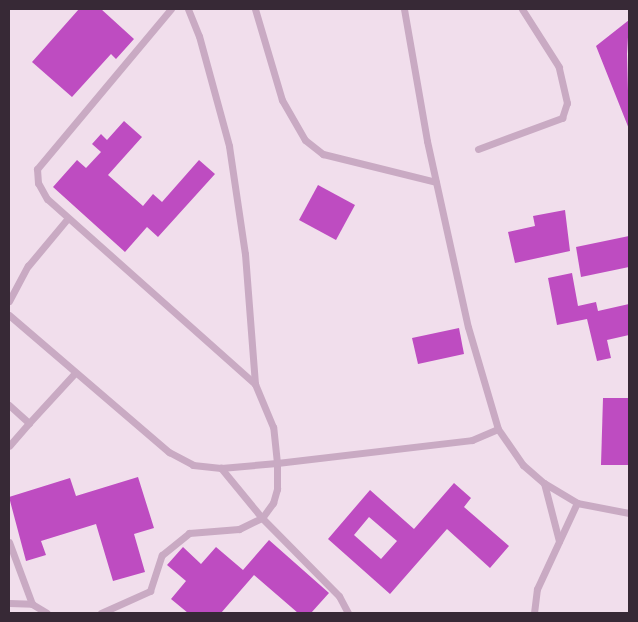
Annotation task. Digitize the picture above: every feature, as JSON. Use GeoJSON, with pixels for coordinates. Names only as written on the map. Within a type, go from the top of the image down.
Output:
{"type":"FeatureCollection","features":[{"type":"Feature","properties":{"kind":"lane"},"geometry":{"type":"LineString","coordinates":[[171,9],[37,169],[38,183],[47,199],[255,384]]}},
{"type":"Feature","properties":{"kind":"lane"},"geometry":{"type":"LineString","coordinates":[[102,613],[150,591],[162,555],[189,533],[239,529],[262,518],[273,504],[277,489],[277,463],[273,427],[255,384],[245,254],[229,146],[200,36],[188,9]]}},
{"type":"Feature","properties":{"kind":"lane"},"geometry":{"type":"LineString","coordinates":[[255,9],[282,100],[305,140],[324,154],[436,182]]}},
{"type":"Feature","properties":{"kind":"lane"},"geometry":{"type":"LineString","coordinates":[[404,9],[436,182],[468,327],[498,430],[523,464],[544,483],[577,503],[629,513]]}},
{"type":"Feature","properties":{"kind":"lane"},"geometry":{"type":"LineString","coordinates":[[478,149],[562,118],[566,103],[558,67],[522,9]]}},
{"type":"Feature","properties":{"kind":"lane"},"geometry":{"type":"LineString","coordinates":[[9,301],[28,266],[68,218]]}},
{"type":"Feature","properties":{"kind":"lane"},"geometry":{"type":"LineString","coordinates":[[9,315],[169,452],[193,465],[221,468],[277,463],[472,440],[498,430]]}},
{"type":"Feature","properties":{"kind":"lane"},"geometry":{"type":"LineString","coordinates":[[9,446],[75,373]]}},
{"type":"Feature","properties":{"kind":"lane"},"geometry":{"type":"LineString","coordinates":[[9,406],[28,424]]}},
{"type":"Feature","properties":{"kind":"lane"},"geometry":{"type":"LineString","coordinates":[[221,468],[262,518],[339,596],[348,613]]}},
{"type":"Feature","properties":{"kind":"lane"},"geometry":{"type":"LineString","coordinates":[[544,483],[559,542]]}},
{"type":"Feature","properties":{"kind":"lane"},"geometry":{"type":"LineString","coordinates":[[534,613],[537,589],[577,503]]}},
{"type":"Feature","properties":{"kind":"lane"},"geometry":{"type":"LineString","coordinates":[[9,542],[32,604]]}},
{"type":"Feature","properties":{"kind":"lane"},"geometry":{"type":"LineString","coordinates":[[9,603],[32,604],[47,613]]}},
{"type":"Feature","properties":{"kind":"building"},"geometry":{"type":"Polygon","coordinates":[[[79,9],[101,9],[134,39],[116,59],[111,54],[72,97],[32,62],[79,9]]]}},
{"type":"Feature","properties":{"kind":"building"},"geometry":{"type":"Polygon","coordinates":[[[629,20],[627,54],[629,129],[596,46],[629,20]]]}},
{"type":"Feature","properties":{"kind":"building"},"geometry":{"type":"Polygon","coordinates":[[[124,121],[142,137],[108,175],[143,206],[153,194],[162,202],[199,160],[215,174],[158,237],[147,227],[125,252],[53,187],[77,160],[86,168],[101,152],[92,144],[101,134],[107,140],[124,121]]]}},
{"type":"Feature","properties":{"kind":"building"},"geometry":{"type":"Polygon","coordinates":[[[318,185],[355,205],[336,240],[299,220],[318,185]]]}},
{"type":"Feature","properties":{"kind":"building"},"geometry":{"type":"Polygon","coordinates":[[[565,210],[570,251],[515,263],[508,232],[535,226],[533,216],[565,210]]]}},
{"type":"Feature","properties":{"kind":"building"},"geometry":{"type":"Polygon","coordinates":[[[629,236],[629,267],[581,277],[576,247],[629,236]]]}},
{"type":"Feature","properties":{"kind":"building"},"geometry":{"type":"Polygon","coordinates":[[[572,273],[578,306],[596,302],[598,311],[629,304],[629,335],[607,340],[611,358],[597,361],[587,319],[557,325],[548,278],[572,273]]]}},
{"type":"Feature","properties":{"kind":"building"},"geometry":{"type":"Polygon","coordinates":[[[459,328],[464,354],[418,364],[412,338],[459,328]]]}},
{"type":"Feature","properties":{"kind":"building"},"geometry":{"type":"Polygon","coordinates":[[[603,398],[629,398],[629,465],[601,465],[603,398]]]}},
{"type":"Feature","properties":{"kind":"building"},"geometry":{"type":"Polygon","coordinates":[[[138,477],[154,528],[134,534],[145,572],[113,581],[96,524],[41,541],[46,555],[26,561],[9,497],[70,478],[76,496],[138,477]]]}},
{"type":"Feature","properties":{"kind":"building"},"geometry":{"type":"Polygon","coordinates":[[[454,483],[471,498],[464,507],[509,546],[490,568],[447,529],[390,594],[328,539],[370,490],[414,529],[454,483]],[[369,517],[354,535],[381,559],[397,541],[369,517]]]}},
{"type":"Feature","properties":{"kind":"building"},"geometry":{"type":"Polygon","coordinates":[[[269,540],[329,593],[311,613],[298,613],[254,575],[221,613],[188,613],[171,599],[186,581],[167,565],[183,547],[201,564],[216,547],[243,570],[269,540]]]}}]}
